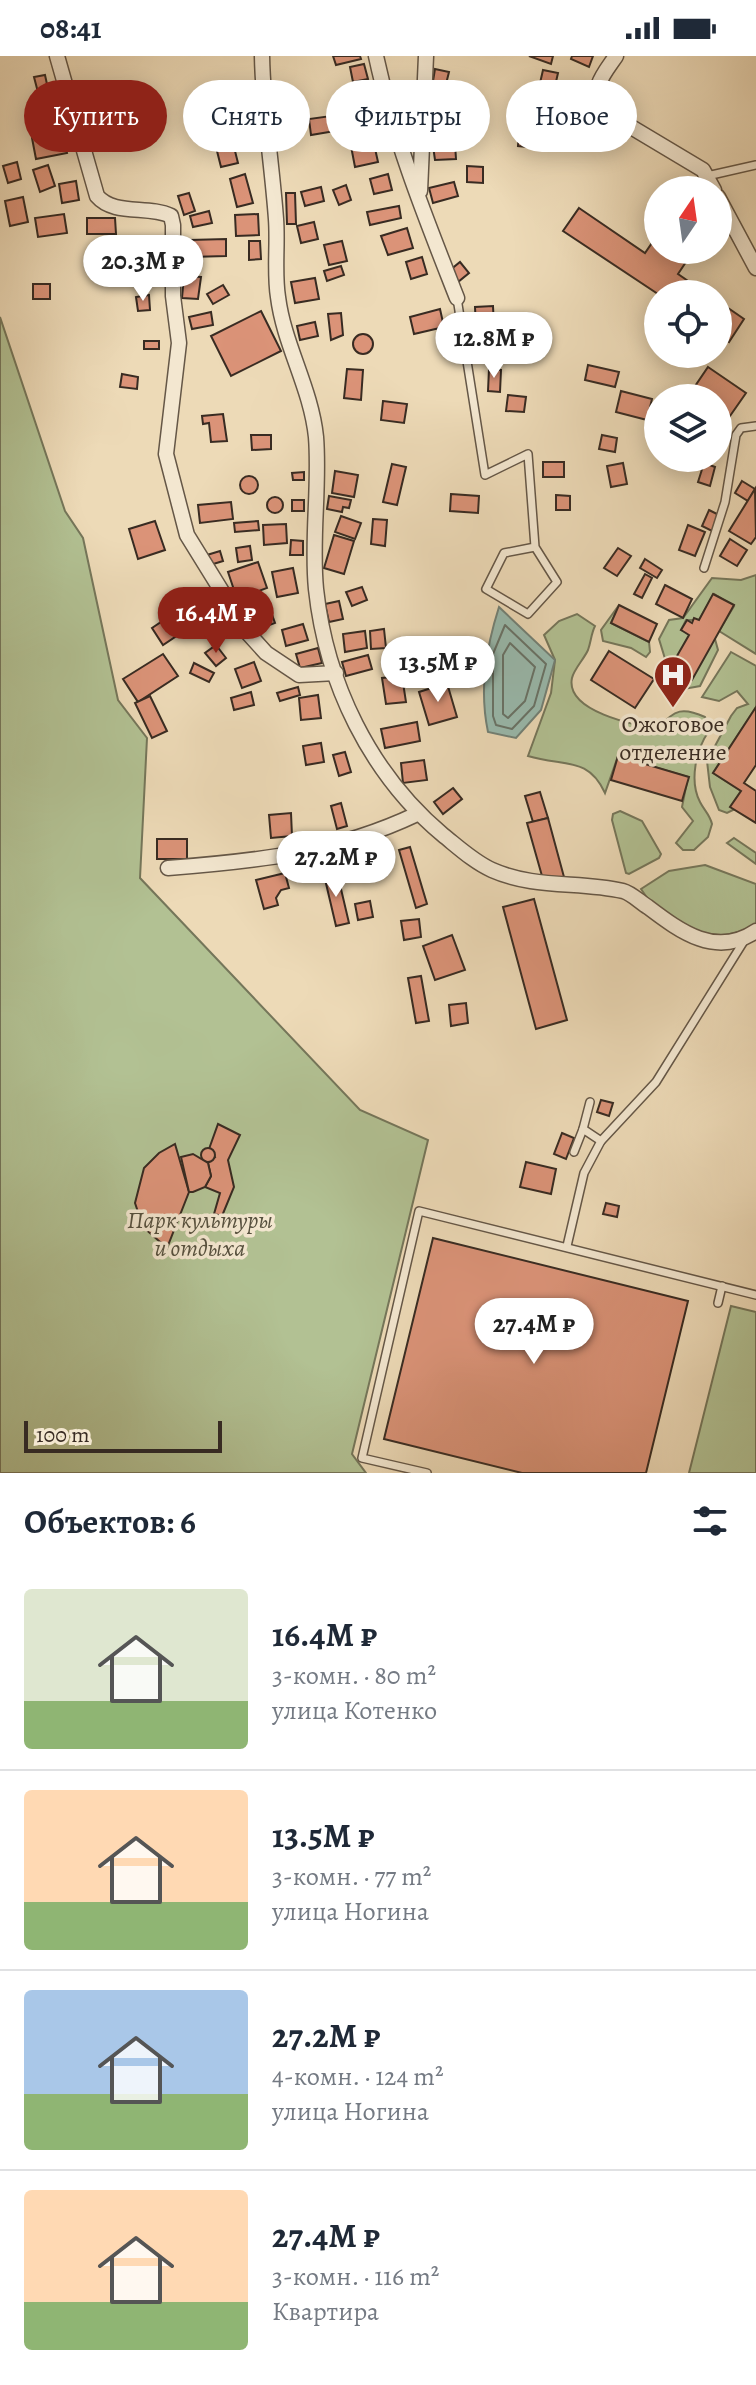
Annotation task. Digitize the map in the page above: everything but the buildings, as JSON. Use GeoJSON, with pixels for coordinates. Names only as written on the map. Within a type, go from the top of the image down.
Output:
{"type":"FeatureCollection","features":[{"type":"Feature","properties":{"kind":"street"},"geometry":{"type":"LineString","coordinates":[[57,56],[97,196],[112,207],[159,211],[171,216],[173,296],[179,343],[166,454],[187,535],[247,632],[266,653],[299,675],[336,673]]}},
{"type":"Feature","properties":{"kind":"street"},"geometry":{"type":"LineString","coordinates":[[262,56],[263,109],[278,245],[278,297],[304,381],[316,437],[316,587],[323,631],[336,673],[368,751],[417,814],[492,870],[546,886],[625,891],[698,940],[730,942],[751,934]]}},
{"type":"Feature","properties":{"kind":"street"},"geometry":{"type":"LineString","coordinates":[[376,56],[385,99],[419,203],[457,298]]}},
{"type":"Feature","properties":{"kind":"street"},"geometry":{"type":"LineString","coordinates":[[419,203],[426,56]]}},
{"type":"Feature","properties":{"kind":"street"},"geometry":{"type":"LineString","coordinates":[[616,56],[597,84],[596,98],[601,109],[703,170],[707,176]]}},
{"type":"Feature","properties":{"kind":"street"},"geometry":{"type":"LineString","coordinates":[[732,223],[756,268]]}},
{"type":"Feature","properties":{"kind":"street"},"geometry":{"type":"LineString","coordinates":[[168,868],[253,862],[315,851],[371,836],[417,814]]}},
{"type":"Feature","properties":{"kind":"lane"},"geometry":{"type":"LineString","coordinates":[[707,176],[756,165]]}},
{"type":"Feature","properties":{"kind":"lane"},"geometry":{"type":"LineString","coordinates":[[457,298],[485,475],[528,454],[535,547],[557,582],[528,614],[486,589],[504,553],[535,547]]}},
{"type":"Feature","properties":{"kind":"lane"},"geometry":{"type":"LineString","coordinates":[[704,568],[725,502],[736,435],[741,428],[756,426]]}},
{"type":"Feature","properties":{"kind":"lane"},"geometry":{"type":"LineString","coordinates":[[567,1246],[584,1173],[601,1141],[656,1082],[751,934]]}},
{"type":"Feature","properties":{"kind":"lane"},"geometry":{"type":"LineString","coordinates":[[574,1152],[590,1102]]}},
{"type":"Feature","properties":{"kind":"lane"},"geometry":{"type":"LineString","coordinates":[[583,1129],[601,1141]]}},
{"type":"Feature","properties":{"kind":"lane"},"geometry":{"type":"LineString","coordinates":[[427,1473],[362,1458],[419,1211],[756,1295]]}},
{"type":"Feature","properties":{"kind":"lane"},"geometry":{"type":"LineString","coordinates":[[718,1303],[722,1286]]}},
{"type":"Feature","properties":{"kind":"green space","name":"Парк культуры и отдыха"},"geometry":{"type":"Polygon","coordinates":[[[0,317],[65,511],[83,538],[118,700],[147,738],[140,878],[360,1110],[428,1140],[352,1454],[366,1473],[0,1473],[0,317]]]}},
{"type":"Feature","properties":{"kind":"green space"},"geometry":{"type":"Polygon","coordinates":[[[756,575],[756,654],[719,631],[734,606],[714,594],[699,620],[686,620],[681,630],[715,639],[718,650],[700,686],[684,689],[670,675],[659,639],[669,620],[683,618],[712,578],[741,580],[756,575]]]}},
{"type":"Feature","properties":{"kind":"green space"},"geometry":{"type":"Polygon","coordinates":[[[619,605],[611,623],[649,642],[650,652],[646,657],[631,648],[603,641],[601,630],[619,605]]]}},
{"type":"Feature","properties":{"kind":"green space"},"geometry":{"type":"Polygon","coordinates":[[[577,614],[595,626],[588,650],[572,678],[573,690],[590,708],[619,720],[658,728],[669,717],[680,712],[705,717],[709,731],[698,756],[695,785],[712,824],[708,837],[694,850],[683,850],[676,843],[693,821],[682,807],[688,777],[618,756],[605,793],[591,773],[583,768],[528,756],[551,693],[555,660],[544,635],[559,621],[577,614]]]}},
{"type":"Feature","properties":{"kind":"green space"},"geometry":{"type":"Polygon","coordinates":[[[731,652],[756,666],[756,707],[713,773],[741,791],[731,806],[735,809],[727,813],[719,810],[710,787],[707,761],[731,716],[737,708],[748,704],[737,691],[719,701],[702,697],[731,652]]]}},
{"type":"Feature","properties":{"kind":"green space"},"geometry":{"type":"Polygon","coordinates":[[[620,811],[642,821],[661,854],[629,874],[626,873],[612,820],[613,814],[620,811]]]}},
{"type":"Feature","properties":{"kind":"green space"},"geometry":{"type":"Polygon","coordinates":[[[734,838],[756,853],[756,864],[727,843],[734,838]]]}},
{"type":"Feature","properties":{"kind":"green space"},"geometry":{"type":"Polygon","coordinates":[[[705,865],[756,884],[756,923],[725,935],[693,930],[663,914],[641,889],[669,871],[705,865]]]}},
{"type":"Feature","properties":{"kind":"green space"},"geometry":{"type":"Polygon","coordinates":[[[731,1306],[756,1312],[756,1473],[689,1473],[731,1306]]]}},
{"type":"Feature","properties":{"kind":"water"},"geometry":{"type":"Polygon","coordinates":[[[499,607],[555,660],[541,710],[516,738],[488,732],[485,716],[485,669],[499,607]]]}},
{"type":"Feature","properties":{"kind":"place","name":"Ожоговое отделение"},"geometry":{"type":"Point","coordinates":[673,709]}}]}
